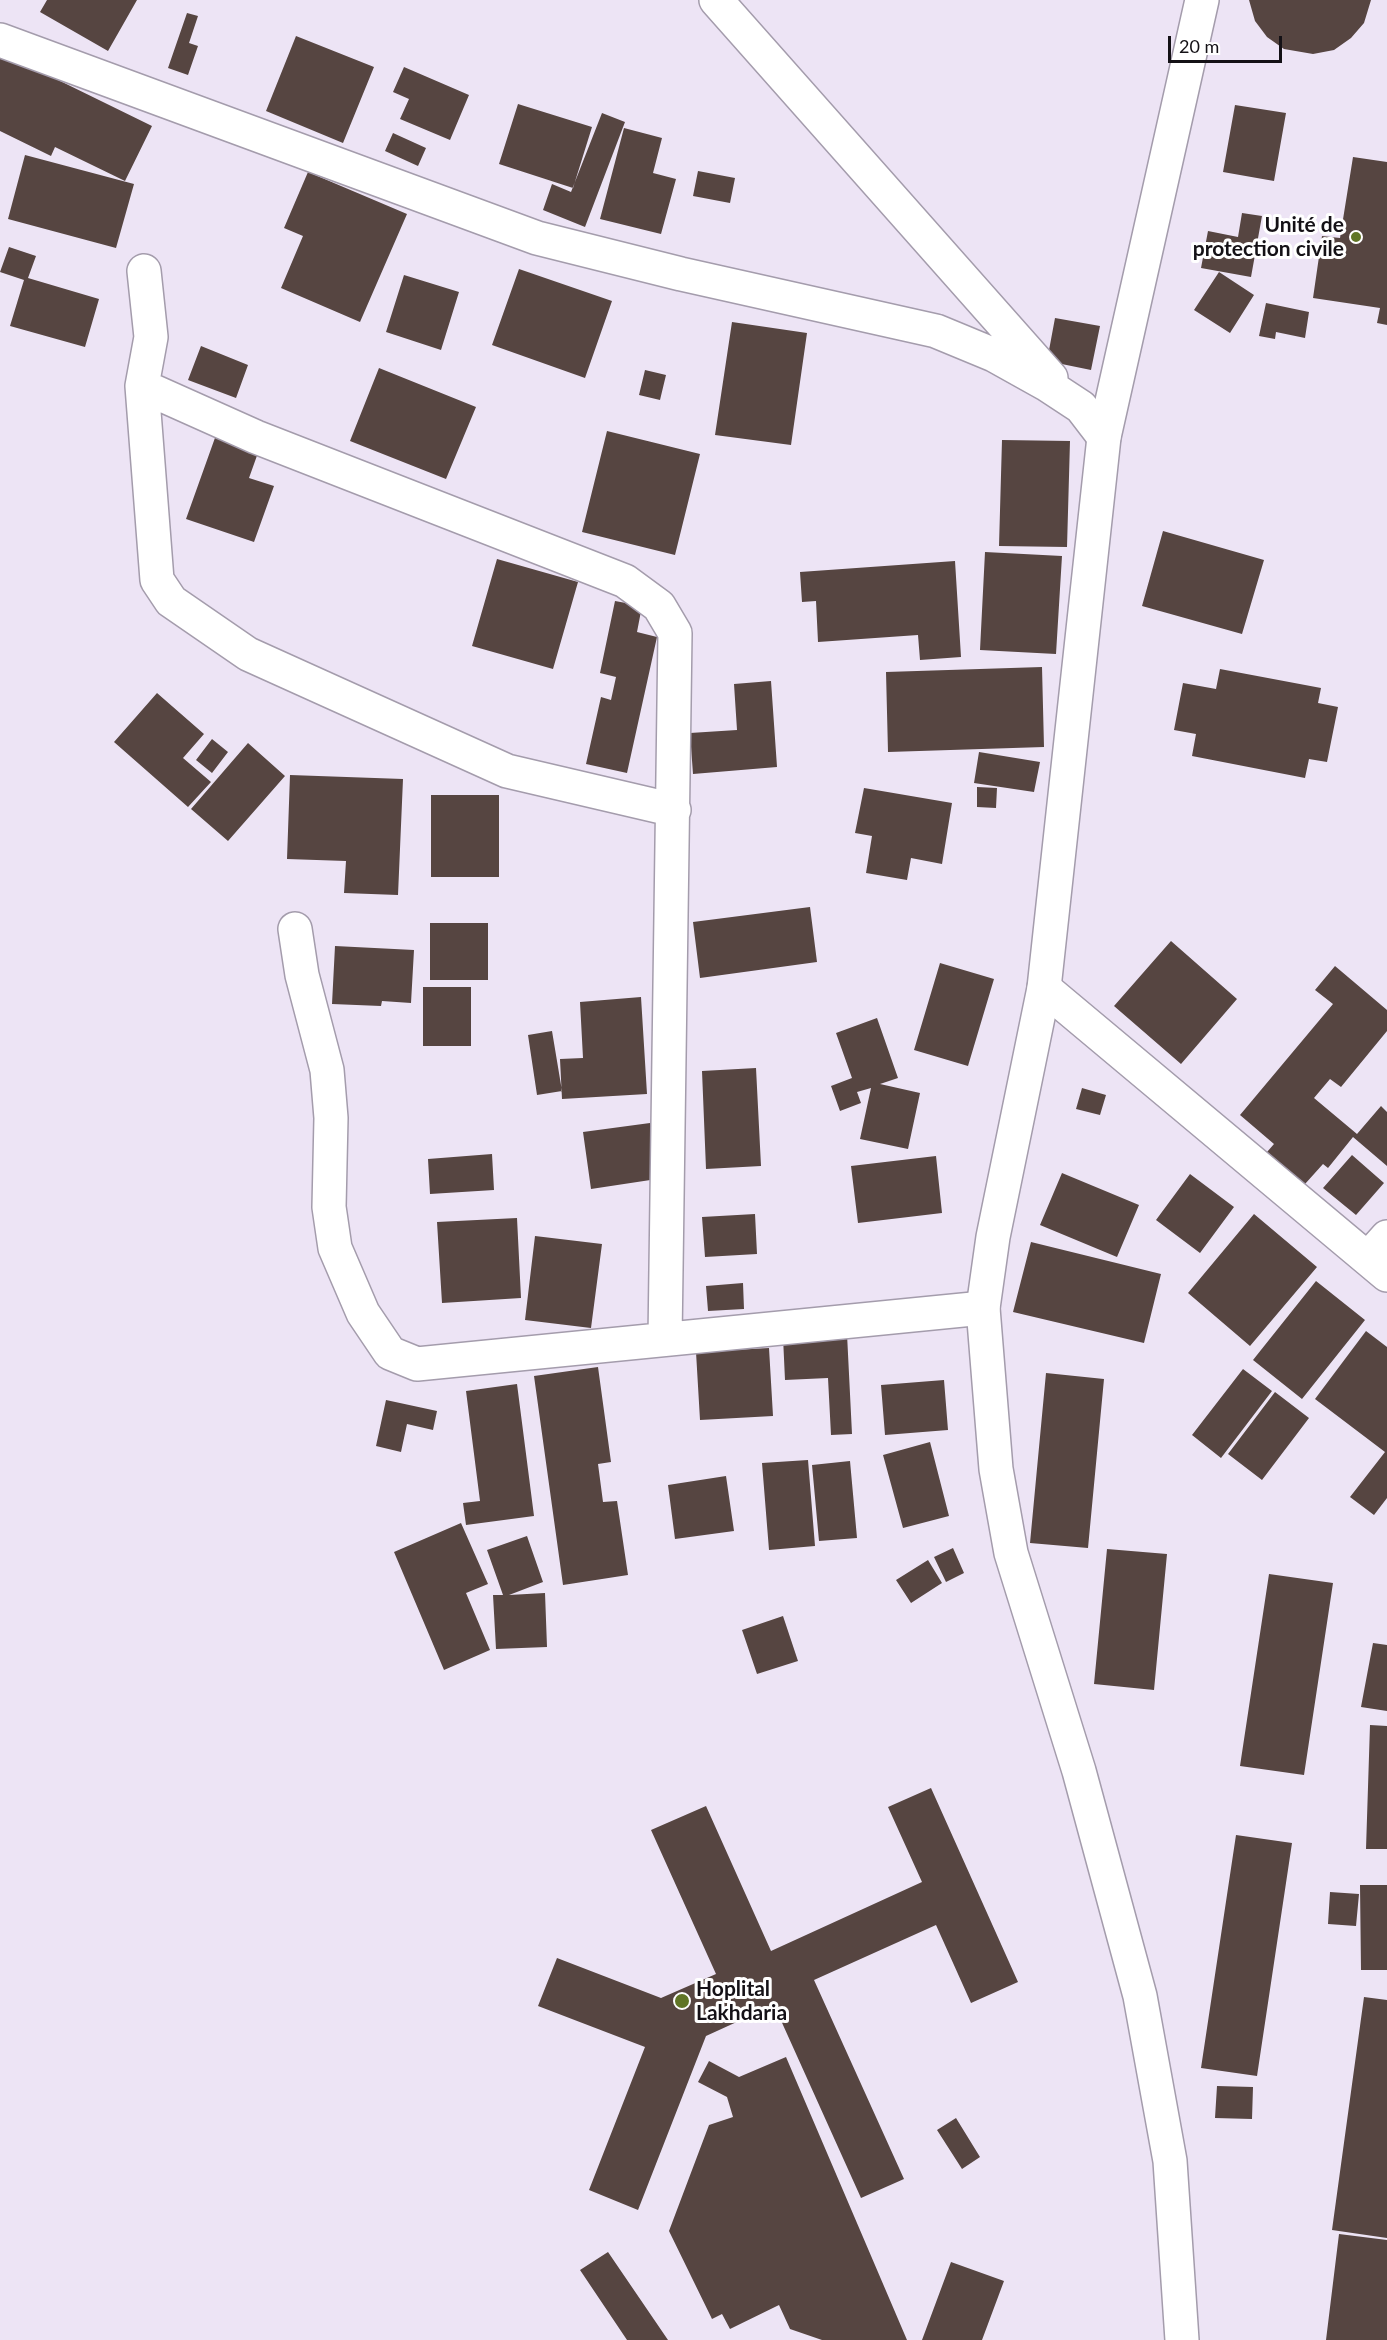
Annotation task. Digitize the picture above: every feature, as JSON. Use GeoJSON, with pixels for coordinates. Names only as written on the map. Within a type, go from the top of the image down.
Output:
{"type":"FeatureCollection","features":[{"type":"Feature","properties":{"kind":"street"},"geometry":{"type":"LineString","coordinates":[[716,0],[1071,401]]}},
{"type":"Feature","properties":{"kind":"street"},"geometry":{"type":"LineString","coordinates":[[1182,2340],[1170,2161],[1140,1996],[1079,1771],[1011,1553],[996,1469],[983,1308],[993,1237],[1044,988],[1104,437],[1202,0]]}},
{"type":"Feature","properties":{"kind":"street"},"geometry":{"type":"LineString","coordinates":[[0,40],[537,238],[681,274],[936,331],[994,355],[1081,407],[1104,437]]}},
{"type":"Feature","properties":{"kind":"street"},"geometry":{"type":"LineString","coordinates":[[144,271],[152,338],[142,386],[158,579],[171,601],[248,654],[507,771],[674,810]]}},
{"type":"Feature","properties":{"kind":"street"},"geometry":{"type":"LineString","coordinates":[[142,386],[256,437],[625,581],[659,606],[675,633],[665,1339]]}},
{"type":"Feature","properties":{"kind":"street"},"geometry":{"type":"LineString","coordinates":[[296,929],[302,975],[327,1070],[331,1118],[330,1207],[335,1248],[363,1313],[390,1353],[417,1364],[983,1308]]}},
{"type":"Feature","properties":{"kind":"street"},"geometry":{"type":"LineString","coordinates":[[1044,988],[1381,1256]]}},
{"type":"Feature","properties":{"kind":"building"},"geometry":{"type":"Polygon","coordinates":[[[47,0],[137,0],[108,51],[40,12],[47,0]]]}},
{"type":"Feature","properties":{"kind":"building"},"geometry":{"type":"Polygon","coordinates":[[[1249,0],[1371,0],[1364,23],[1351,38],[1334,50],[1313,54],[1284,49],[1267,37],[1255,21],[1249,0]]]}},
{"type":"Feature","properties":{"kind":"building"},"geometry":{"type":"Polygon","coordinates":[[[187,13],[198,16],[189,43],[198,46],[188,75],[168,68],[187,13]]]}},
{"type":"Feature","properties":{"kind":"building"},"geometry":{"type":"Polygon","coordinates":[[[296,36],[374,67],[343,143],[266,111],[296,36]]]}},
{"type":"Feature","properties":{"kind":"building"},"geometry":{"type":"Polygon","coordinates":[[[3,53],[152,126],[125,181],[55,147],[51,156],[0,131],[0,59],[3,53]]]}},
{"type":"Feature","properties":{"kind":"building"},"geometry":{"type":"Polygon","coordinates":[[[404,67],[469,95],[450,140],[400,119],[409,99],[393,92],[404,67]]]}},
{"type":"Feature","properties":{"kind":"building"},"geometry":{"type":"Polygon","coordinates":[[[518,104],[592,127],[573,188],[499,164],[518,104]]]}},
{"type":"Feature","properties":{"kind":"building"},"geometry":{"type":"Polygon","coordinates":[[[1235,105],[1286,113],[1274,181],[1223,172],[1235,105]]]}},
{"type":"Feature","properties":{"kind":"building"},"geometry":{"type":"Polygon","coordinates":[[[602,113],[625,122],[585,227],[543,210],[552,184],[571,192],[602,113]]]}},
{"type":"Feature","properties":{"kind":"building"},"geometry":{"type":"Polygon","coordinates":[[[624,128],[662,138],[653,173],[676,179],[661,234],[600,219],[624,128]]]}},
{"type":"Feature","properties":{"kind":"building"},"geometry":{"type":"Polygon","coordinates":[[[393,133],[426,148],[418,166],[385,151],[393,133]]]}},
{"type":"Feature","properties":{"kind":"building"},"geometry":{"type":"Polygon","coordinates":[[[25,155],[134,184],[116,248],[8,219],[25,155]]]}},
{"type":"Feature","properties":{"kind":"building"},"geometry":{"type":"Polygon","coordinates":[[[1353,157],[1387,162],[1387,325],[1377,323],[1380,308],[1313,298],[1322,236],[1340,238],[1353,157]]]}},
{"type":"Feature","properties":{"kind":"building"},"geometry":{"type":"Polygon","coordinates":[[[698,171],[735,178],[730,203],[693,196],[698,171]]]}},
{"type":"Feature","properties":{"kind":"building"},"geometry":{"type":"Polygon","coordinates":[[[308,172],[407,214],[360,322],[281,288],[303,236],[284,228],[308,172]]]}},
{"type":"Feature","properties":{"kind":"building"},"geometry":{"type":"Polygon","coordinates":[[[1242,213],[1262,216],[1251,277],[1201,268],[1208,231],[1238,237],[1242,213]]]}},
{"type":"Feature","properties":{"kind":"building"},"geometry":{"type":"Polygon","coordinates":[[[9,247],[36,256],[28,278],[99,299],[85,347],[10,326],[24,280],[0,272],[9,247]]]}},
{"type":"Feature","properties":{"kind":"building"},"geometry":{"type":"Polygon","coordinates":[[[519,269],[612,301],[585,378],[492,345],[519,269]]]}},
{"type":"Feature","properties":{"kind":"building"},"geometry":{"type":"Polygon","coordinates":[[[1219,272],[1254,295],[1230,333],[1194,310],[1219,272]]]}},
{"type":"Feature","properties":{"kind":"building"},"geometry":{"type":"Polygon","coordinates":[[[404,275],[459,292],[441,350],[386,332],[404,275]]]}},
{"type":"Feature","properties":{"kind":"building"},"geometry":{"type":"Polygon","coordinates":[[[1266,303],[1309,312],[1305,338],[1276,332],[1275,339],[1259,336],[1266,303]]]}},
{"type":"Feature","properties":{"kind":"building"},"geometry":{"type":"Polygon","coordinates":[[[1055,318],[1100,326],[1091,370],[1047,361],[1055,318]]]}},
{"type":"Feature","properties":{"kind":"building"},"geometry":{"type":"Polygon","coordinates":[[[732,322],[807,333],[791,445],[715,435],[732,322]]]}},
{"type":"Feature","properties":{"kind":"building"},"geometry":{"type":"Polygon","coordinates":[[[201,346],[248,365],[236,398],[188,380],[201,346]]]}},
{"type":"Feature","properties":{"kind":"building"},"geometry":{"type":"Polygon","coordinates":[[[379,368],[476,407],[446,479],[350,441],[379,368]]]}},
{"type":"Feature","properties":{"kind":"building"},"geometry":{"type":"Polygon","coordinates":[[[645,370],[666,375],[660,400],[639,395],[645,370]]]}},
{"type":"Feature","properties":{"kind":"building"},"geometry":{"type":"Polygon","coordinates":[[[607,431],[700,454],[675,555],[582,532],[607,431]]]}},
{"type":"Feature","properties":{"kind":"building"},"geometry":{"type":"Polygon","coordinates":[[[216,435],[259,450],[249,478],[274,486],[254,542],[186,519],[216,435]]]}},
{"type":"Feature","properties":{"kind":"building"},"geometry":{"type":"Polygon","coordinates":[[[1002,440],[1070,441],[1067,547],[999,546],[1002,440]]]}},
{"type":"Feature","properties":{"kind":"building"},"geometry":{"type":"Polygon","coordinates":[[[1163,531],[1264,560],[1242,634],[1142,606],[1163,531]]]}},
{"type":"Feature","properties":{"kind":"building"},"geometry":{"type":"Polygon","coordinates":[[[985,552],[1062,556],[1056,654],[980,650],[985,552]]]}},
{"type":"Feature","properties":{"kind":"building"},"geometry":{"type":"Polygon","coordinates":[[[497,559],[578,582],[553,669],[472,646],[497,559]]]}},
{"type":"Feature","properties":{"kind":"building"},"geometry":{"type":"Polygon","coordinates":[[[955,561],[961,657],[920,660],[918,635],[818,642],[816,601],[802,602],[800,572],[955,561]]]}},
{"type":"Feature","properties":{"kind":"building"},"geometry":{"type":"Polygon","coordinates":[[[615,601],[642,606],[637,632],[657,637],[627,773],[586,764],[601,697],[611,700],[616,677],[600,673],[615,601]]]}},
{"type":"Feature","properties":{"kind":"building"},"geometry":{"type":"Polygon","coordinates":[[[1042,667],[1044,747],[888,752],[886,672],[1042,667]]]}},
{"type":"Feature","properties":{"kind":"building"},"geometry":{"type":"Polygon","coordinates":[[[1220,669],[1321,688],[1318,703],[1338,707],[1327,762],[1309,759],[1305,778],[1192,756],[1196,734],[1174,730],[1183,683],[1216,689],[1220,669]]]}},
{"type":"Feature","properties":{"kind":"building"},"geometry":{"type":"Polygon","coordinates":[[[771,681],[777,767],[693,774],[690,733],[737,730],[734,684],[771,681]]]}},
{"type":"Feature","properties":{"kind":"building"},"geometry":{"type":"Polygon","coordinates":[[[157,693],[204,734],[183,758],[211,782],[188,807],[114,742],[157,693]]]}},
{"type":"Feature","properties":{"kind":"building"},"geometry":{"type":"Polygon","coordinates":[[[212,739],[228,752],[212,773],[196,760],[212,739]]]}},
{"type":"Feature","properties":{"kind":"building"},"geometry":{"type":"Polygon","coordinates":[[[248,743],[285,776],[228,841],[191,809],[248,743]]]}},
{"type":"Feature","properties":{"kind":"building"},"geometry":{"type":"Polygon","coordinates":[[[979,752],[1040,762],[1034,792],[974,783],[979,752]]]}},
{"type":"Feature","properties":{"kind":"building"},"geometry":{"type":"Polygon","coordinates":[[[290,775],[403,779],[398,895],[344,893],[346,861],[287,859],[290,775]]]}},
{"type":"Feature","properties":{"kind":"building"},"geometry":{"type":"Polygon","coordinates":[[[977,787],[997,788],[996,808],[977,807],[977,787]]]}},
{"type":"Feature","properties":{"kind":"building"},"geometry":{"type":"Polygon","coordinates":[[[864,788],[952,803],[942,864],[911,858],[907,880],[866,873],[872,836],[855,833],[864,788]]]}},
{"type":"Feature","properties":{"kind":"building"},"geometry":{"type":"Polygon","coordinates":[[[431,795],[499,795],[499,877],[431,877],[431,795]]]}},
{"type":"Feature","properties":{"kind":"building"},"geometry":{"type":"Polygon","coordinates":[[[810,907],[817,962],[700,978],[693,922],[810,907]]]}},
{"type":"Feature","properties":{"kind":"building"},"geometry":{"type":"Polygon","coordinates":[[[430,923],[488,923],[488,980],[430,980],[430,923]]]}},
{"type":"Feature","properties":{"kind":"building"},"geometry":{"type":"Polygon","coordinates":[[[1171,941],[1237,999],[1181,1064],[1114,1006],[1171,941]]]}},
{"type":"Feature","properties":{"kind":"building"},"geometry":{"type":"Polygon","coordinates":[[[335,946],[414,950],[411,1003],[382,1001],[381,1006],[332,1004],[335,946]]]}},
{"type":"Feature","properties":{"kind":"building"},"geometry":{"type":"Polygon","coordinates":[[[940,963],[994,979],[968,1066],[914,1050],[940,963]]]}},
{"type":"Feature","properties":{"kind":"building"},"geometry":{"type":"Polygon","coordinates":[[[1335,966],[1387,1010],[1387,1031],[1341,1087],[1330,1079],[1314,1098],[1357,1134],[1381,1106],[1387,1112],[1387,1166],[1353,1137],[1328,1168],[1323,1164],[1305,1184],[1267,1152],[1274,1144],[1240,1115],[1333,1004],[1315,990],[1335,966]]]}},
{"type":"Feature","properties":{"kind":"building"},"geometry":{"type":"Polygon","coordinates":[[[423,987],[471,987],[471,1046],[423,1046],[423,987]]]}},
{"type":"Feature","properties":{"kind":"building"},"geometry":{"type":"Polygon","coordinates":[[[641,997],[647,1094],[562,1099],[560,1059],[583,1058],[580,1002],[641,997]]]}},
{"type":"Feature","properties":{"kind":"building"},"geometry":{"type":"Polygon","coordinates":[[[877,1018],[898,1078],[880,1084],[920,1093],[908,1149],[860,1139],[871,1088],[857,1092],[861,1103],[840,1111],[831,1086],[852,1078],[836,1033],[877,1018]]]}},
{"type":"Feature","properties":{"kind":"building"},"geometry":{"type":"Polygon","coordinates":[[[552,1031],[562,1091],[537,1095],[528,1035],[552,1031]]]}},
{"type":"Feature","properties":{"kind":"building"},"geometry":{"type":"Polygon","coordinates":[[[756,1068],[761,1166],[706,1169],[702,1071],[756,1068]]]}},
{"type":"Feature","properties":{"kind":"building"},"geometry":{"type":"Polygon","coordinates":[[[1082,1088],[1106,1095],[1100,1115],[1076,1109],[1082,1088]]]}},
{"type":"Feature","properties":{"kind":"building"},"geometry":{"type":"Polygon","coordinates":[[[650,1123],[657,1179],[591,1189],[583,1132],[650,1123]]]}},
{"type":"Feature","properties":{"kind":"building"},"geometry":{"type":"Polygon","coordinates":[[[492,1154],[494,1190],[430,1194],[428,1159],[492,1154]]]}},
{"type":"Feature","properties":{"kind":"building"},"geometry":{"type":"Polygon","coordinates":[[[1352,1155],[1384,1183],[1356,1215],[1323,1188],[1352,1155]]]}},
{"type":"Feature","properties":{"kind":"building"},"geometry":{"type":"Polygon","coordinates":[[[936,1156],[942,1213],[858,1223],[851,1166],[936,1156]]]}},
{"type":"Feature","properties":{"kind":"building"},"geometry":{"type":"Polygon","coordinates":[[[1062,1173],[1139,1205],[1117,1257],[1040,1225],[1062,1173]]]}},
{"type":"Feature","properties":{"kind":"building"},"geometry":{"type":"Polygon","coordinates":[[[1190,1174],[1234,1207],[1200,1253],[1156,1220],[1190,1174]]]}},
{"type":"Feature","properties":{"kind":"building"},"geometry":{"type":"Polygon","coordinates":[[[755,1214],[757,1254],[705,1257],[702,1217],[755,1214]]]}},
{"type":"Feature","properties":{"kind":"building"},"geometry":{"type":"Polygon","coordinates":[[[1254,1214],[1317,1267],[1250,1346],[1188,1293],[1254,1214]]]}},
{"type":"Feature","properties":{"kind":"building"},"geometry":{"type":"Polygon","coordinates":[[[517,1218],[521,1298],[442,1303],[437,1222],[517,1218]]]}},
{"type":"Feature","properties":{"kind":"building"},"geometry":{"type":"Polygon","coordinates":[[[535,1236],[602,1244],[591,1328],[525,1320],[535,1236]]]}},
{"type":"Feature","properties":{"kind":"building"},"geometry":{"type":"Polygon","coordinates":[[[1031,1242],[1161,1274],[1144,1343],[1013,1312],[1031,1242]]]}},
{"type":"Feature","properties":{"kind":"building"},"geometry":{"type":"Polygon","coordinates":[[[1316,1281],[1365,1320],[1302,1399],[1253,1360],[1316,1281]]]}},
{"type":"Feature","properties":{"kind":"building"},"geometry":{"type":"Polygon","coordinates":[[[743,1283],[744,1309],[708,1311],[706,1286],[743,1283]]]}},
{"type":"Feature","properties":{"kind":"building"},"geometry":{"type":"Polygon","coordinates":[[[1366,1331],[1387,1347],[1387,1498],[1374,1515],[1350,1497],[1385,1452],[1315,1399],[1366,1331]]]}},
{"type":"Feature","properties":{"kind":"building"},"geometry":{"type":"Polygon","coordinates":[[[847,1334],[852,1434],[831,1435],[828,1378],[785,1380],[783,1337],[847,1334]]]}},
{"type":"Feature","properties":{"kind":"building"},"geometry":{"type":"Polygon","coordinates":[[[769,1348],[773,1416],[700,1420],[696,1352],[769,1348]]]}},
{"type":"Feature","properties":{"kind":"building"},"geometry":{"type":"Polygon","coordinates":[[[598,1367],[611,1462],[598,1464],[603,1502],[617,1501],[628,1575],[563,1585],[534,1376],[598,1367]]]}},
{"type":"Feature","properties":{"kind":"building"},"geometry":{"type":"Polygon","coordinates":[[[1243,1369],[1272,1391],[1221,1458],[1192,1435],[1243,1369]]]}},
{"type":"Feature","properties":{"kind":"building"},"geometry":{"type":"Polygon","coordinates":[[[1046,1373],[1104,1379],[1088,1548],[1030,1543],[1046,1373]]]}},
{"type":"Feature","properties":{"kind":"building"},"geometry":{"type":"Polygon","coordinates":[[[944,1380],[948,1430],[885,1435],[881,1385],[944,1380]]]}},
{"type":"Feature","properties":{"kind":"building"},"geometry":{"type":"Polygon","coordinates":[[[517,1384],[534,1516],[466,1525],[463,1503],[480,1501],[466,1391],[517,1384]]]}},
{"type":"Feature","properties":{"kind":"building"},"geometry":{"type":"Polygon","coordinates":[[[1275,1392],[1309,1418],[1262,1480],[1228,1454],[1275,1392]]]}},
{"type":"Feature","properties":{"kind":"building"},"geometry":{"type":"Polygon","coordinates":[[[386,1400],[437,1411],[433,1430],[407,1424],[401,1452],[376,1446],[386,1400]]]}},
{"type":"Feature","properties":{"kind":"building"},"geometry":{"type":"Polygon","coordinates":[[[930,1442],[949,1516],[903,1528],[883,1455],[930,1442]]]}},
{"type":"Feature","properties":{"kind":"building"},"geometry":{"type":"Polygon","coordinates":[[[808,1460],[815,1546],[769,1550],[762,1463],[808,1460]]]}},
{"type":"Feature","properties":{"kind":"building"},"geometry":{"type":"Polygon","coordinates":[[[850,1461],[857,1538],[819,1541],[812,1465],[850,1461]]]}},
{"type":"Feature","properties":{"kind":"building"},"geometry":{"type":"Polygon","coordinates":[[[726,1476],[734,1531],[675,1539],[668,1485],[726,1476]]]}},
{"type":"Feature","properties":{"kind":"building"},"geometry":{"type":"Polygon","coordinates":[[[461,1523],[488,1584],[466,1593],[490,1650],[444,1670],[394,1552],[461,1523]]]}},
{"type":"Feature","properties":{"kind":"building"},"geometry":{"type":"Polygon","coordinates":[[[527,1536],[543,1582],[509,1595],[545,1593],[547,1647],[496,1649],[493,1595],[503,1595],[487,1550],[527,1536]]]}},
{"type":"Feature","properties":{"kind":"building"},"geometry":{"type":"Polygon","coordinates":[[[953,1548],[964,1573],[946,1582],[934,1557],[953,1548]]]}},
{"type":"Feature","properties":{"kind":"building"},"geometry":{"type":"Polygon","coordinates":[[[1107,1549],[1167,1554],[1154,1690],[1094,1684],[1107,1549]]]}},
{"type":"Feature","properties":{"kind":"building"},"geometry":{"type":"Polygon","coordinates":[[[928,1560],[942,1583],[911,1603],[896,1580],[928,1560]]]}},
{"type":"Feature","properties":{"kind":"building"},"geometry":{"type":"Polygon","coordinates":[[[1269,1574],[1333,1583],[1304,1775],[1240,1766],[1269,1574]]]}},
{"type":"Feature","properties":{"kind":"building"},"geometry":{"type":"Polygon","coordinates":[[[783,1616],[798,1661],[757,1674],[742,1630],[783,1616]]]}},
{"type":"Feature","properties":{"kind":"building"},"geometry":{"type":"Polygon","coordinates":[[[1373,1643],[1387,1645],[1387,1711],[1361,1707],[1373,1643]]]}},
{"type":"Feature","properties":{"kind":"building"},"geometry":{"type":"Polygon","coordinates":[[[1370,1725],[1387,1726],[1387,1849],[1366,1849],[1370,1725]]]}},
{"type":"Feature","properties":{"kind":"building","name":"Hoplital Lakhdaria"},"geometry":{"type":"Polygon","coordinates":[[[931,1788],[1018,1982],[971,2003],[936,1925],[814,1980],[904,2179],[861,2198],[774,2005],[706,2036],[638,2210],[589,2190],[645,2047],[538,2006],[557,1958],[661,1998],[716,1974],[651,1830],[706,1806],[771,1951],[922,1882],[888,1807],[931,1788]]]}},
{"type":"Feature","properties":{"kind":"building"},"geometry":{"type":"Polygon","coordinates":[[[1236,1835],[1292,1843],[1257,2076],[1201,2068],[1236,1835]]]}},
{"type":"Feature","properties":{"kind":"building"},"geometry":{"type":"Polygon","coordinates":[[[1360,1885],[1387,1885],[1387,1970],[1361,1970],[1360,1885]]]}},
{"type":"Feature","properties":{"kind":"building"},"geometry":{"type":"Polygon","coordinates":[[[1330,1892],[1359,1894],[1356,1926],[1328,1924],[1330,1892]]]}},
{"type":"Feature","properties":{"kind":"building"},"geometry":{"type":"Polygon","coordinates":[[[1364,1997],[1387,2000],[1387,2238],[1332,2230],[1364,1997]]]}},
{"type":"Feature","properties":{"kind":"building","name":"Hoplital Lakhdaria"},"geometry":{"type":"Polygon","coordinates":[[[786,2057],[907,2340],[822,2340],[790,2329],[779,2305],[730,2329],[722,2314],[712,2319],[669,2231],[709,2125],[733,2117],[727,2097],[698,2082],[709,2061],[739,2077],[786,2057]]]}},
{"type":"Feature","properties":{"kind":"building"},"geometry":{"type":"Polygon","coordinates":[[[1217,2086],[1253,2087],[1252,2119],[1215,2118],[1217,2086]]]}},
{"type":"Feature","properties":{"kind":"building"},"geometry":{"type":"Polygon","coordinates":[[[956,2118],[980,2157],[962,2169],[937,2130],[956,2118]]]}},
{"type":"Feature","properties":{"kind":"building"},"geometry":{"type":"Polygon","coordinates":[[[1339,2234],[1387,2240],[1387,2340],[1326,2340],[1339,2234]]]}},
{"type":"Feature","properties":{"kind":"building"},"geometry":{"type":"Polygon","coordinates":[[[608,2252],[668,2340],[627,2340],[580,2270],[608,2252]]]}},
{"type":"Feature","properties":{"kind":"building"},"geometry":{"type":"Polygon","coordinates":[[[951,2262],[1004,2281],[982,2340],[922,2340],[951,2262]]]}},
{"type":"Feature","properties":{"kind":"place","name":"Unité de protection civile"},"geometry":{"type":"Point","coordinates":[1356,237]}},
{"type":"Feature","properties":{"kind":"place","name":"Hoplital Lakhdaria"},"geometry":{"type":"Point","coordinates":[682,2001]}}]}
